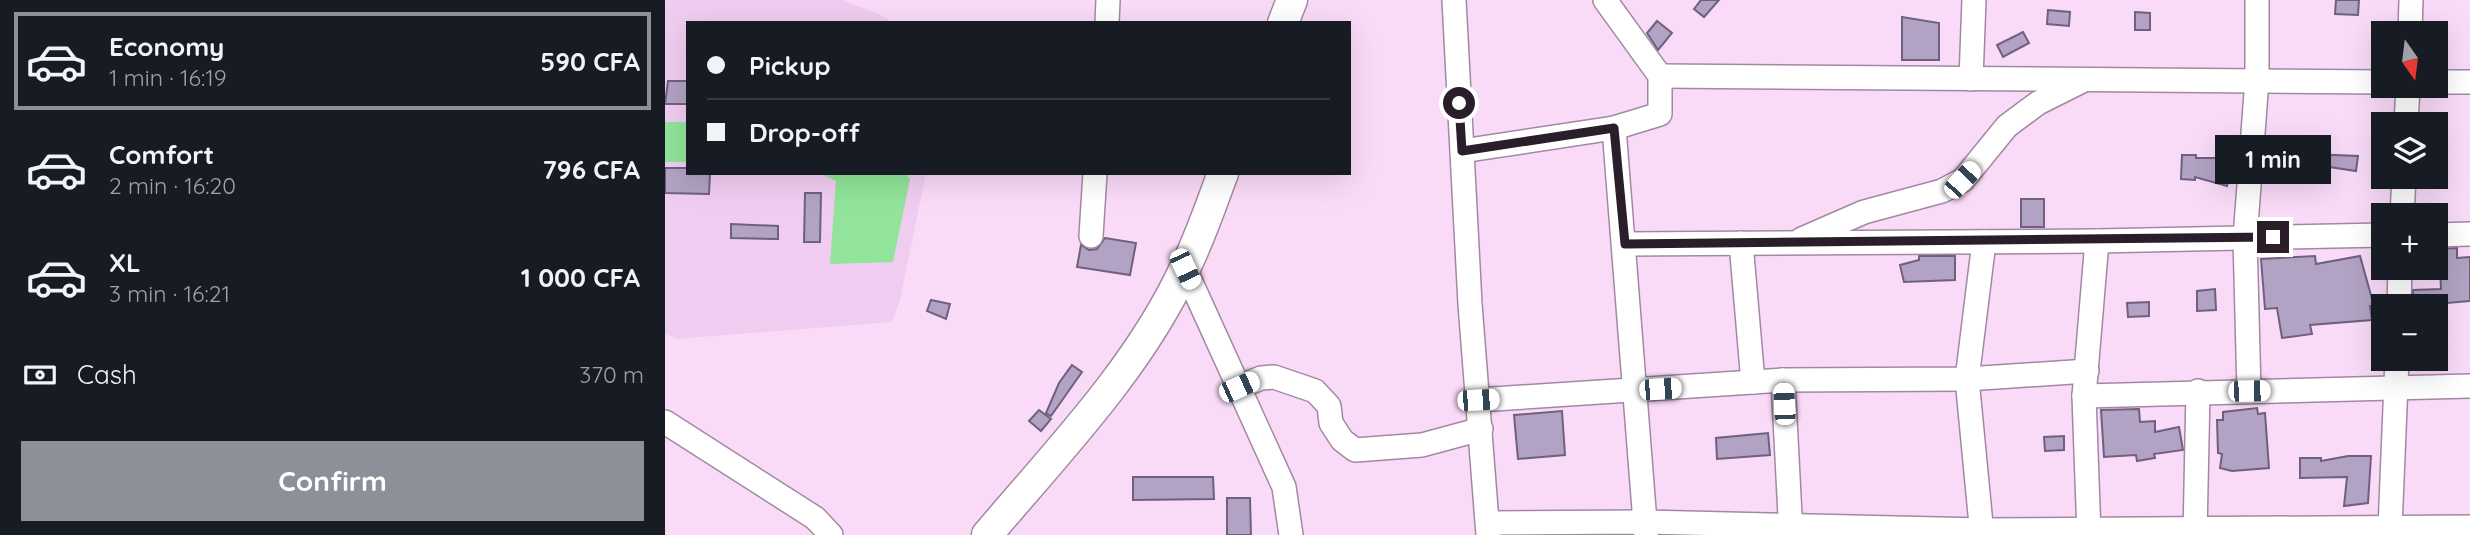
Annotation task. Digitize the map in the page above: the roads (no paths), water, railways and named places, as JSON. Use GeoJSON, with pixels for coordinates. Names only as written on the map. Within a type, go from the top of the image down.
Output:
{"type":"FeatureCollection","features":[{"type":"Feature","properties":{"kind":"main road"},"geometry":{"type":"LineString","coordinates":[[1284,21],[1292,0]]}},
{"type":"Feature","properties":{"kind":"main road"},"geometry":{"type":"LineString","coordinates":[[987,535],[1079,426],[1143,342],[1185,269],[1222,175]]}},
{"type":"Feature","properties":{"kind":"street"},"geometry":{"type":"LineString","coordinates":[[1107,21],[1108,0]]}},
{"type":"Feature","properties":{"kind":"street"},"geometry":{"type":"LineString","coordinates":[[1454,0],[1488,529],[1645,528],[1982,533],[2470,527]]}},
{"type":"Feature","properties":{"kind":"street"},"geometry":{"type":"LineString","coordinates":[[1971,79],[1974,0]]}},
{"type":"Feature","properties":{"kind":"street"},"geometry":{"type":"LineString","coordinates":[[2249,391],[2245,238],[2257,80],[2257,0]]}},
{"type":"Feature","properties":{"kind":"street"},"geometry":{"type":"LineString","coordinates":[[2410,21],[2411,0]]}},
{"type":"Feature","properties":{"kind":"street"},"geometry":{"type":"LineString","coordinates":[[1462,151],[1614,128],[1660,114],[1660,76],[1608,2]]}},
{"type":"Feature","properties":{"kind":"street"},"geometry":{"type":"LineString","coordinates":[[1660,76],[2371,82]]}},
{"type":"Feature","properties":{"kind":"street"},"geometry":{"type":"LineString","coordinates":[[1795,243],[1864,212],[1942,191],[1962,180],[2007,126],[2038,103],[2085,79]]}},
{"type":"Feature","properties":{"kind":"street"},"geometry":{"type":"LineString","coordinates":[[2448,82],[2470,82]]}},
{"type":"Feature","properties":{"kind":"street"},"geometry":{"type":"LineString","coordinates":[[1614,128],[1637,391],[1645,528]]}},
{"type":"Feature","properties":{"kind":"street"},"geometry":{"type":"LineString","coordinates":[[1091,236],[1095,175]]}},
{"type":"Feature","properties":{"kind":"street"},"geometry":{"type":"LineString","coordinates":[[2448,234],[2470,234]]}},
{"type":"Feature","properties":{"kind":"street"},"geometry":{"type":"LineString","coordinates":[[1625,244],[2097,241],[2371,235]]}},
{"type":"Feature","properties":{"kind":"street"},"geometry":{"type":"LineString","coordinates":[[2089,532],[2084,396],[2097,241]]}},
{"type":"Feature","properties":{"kind":"street"},"geometry":{"type":"LineString","coordinates":[[1982,533],[1968,379],[1984,242]]}},
{"type":"Feature","properties":{"kind":"street"},"geometry":{"type":"LineString","coordinates":[[1741,243],[1753,382]]}},
{"type":"Feature","properties":{"kind":"street"},"geometry":{"type":"LineString","coordinates":[[1185,269],[1284,487],[1291,535]]}},
{"type":"Feature","properties":{"kind":"street"},"geometry":{"type":"LineString","coordinates":[[1478,400],[1783,380],[1968,379],[2087,371]]}},
{"type":"Feature","properties":{"kind":"street"},"geometry":{"type":"LineString","coordinates":[[2390,528],[2396,371]]}},
{"type":"Feature","properties":{"kind":"street"},"geometry":{"type":"LineString","coordinates":[[1239,387],[1261,377],[1275,377],[1315,391],[1329,406],[1331,423],[1342,440],[1355,450],[1422,445],[1481,429]]}},
{"type":"Feature","properties":{"kind":"street"},"geometry":{"type":"LineString","coordinates":[[1783,380],[1791,530]]}},
{"type":"Feature","properties":{"kind":"street"},"geometry":{"type":"LineString","coordinates":[[2084,396],[2470,386]]}},
{"type":"Feature","properties":{"kind":"street"},"geometry":{"type":"LineString","coordinates":[[2194,532],[2198,391]]}},
{"type":"Feature","properties":{"kind":"street"},"geometry":{"type":"LineString","coordinates":[[665,422],[814,518],[831,535]]}}]}
